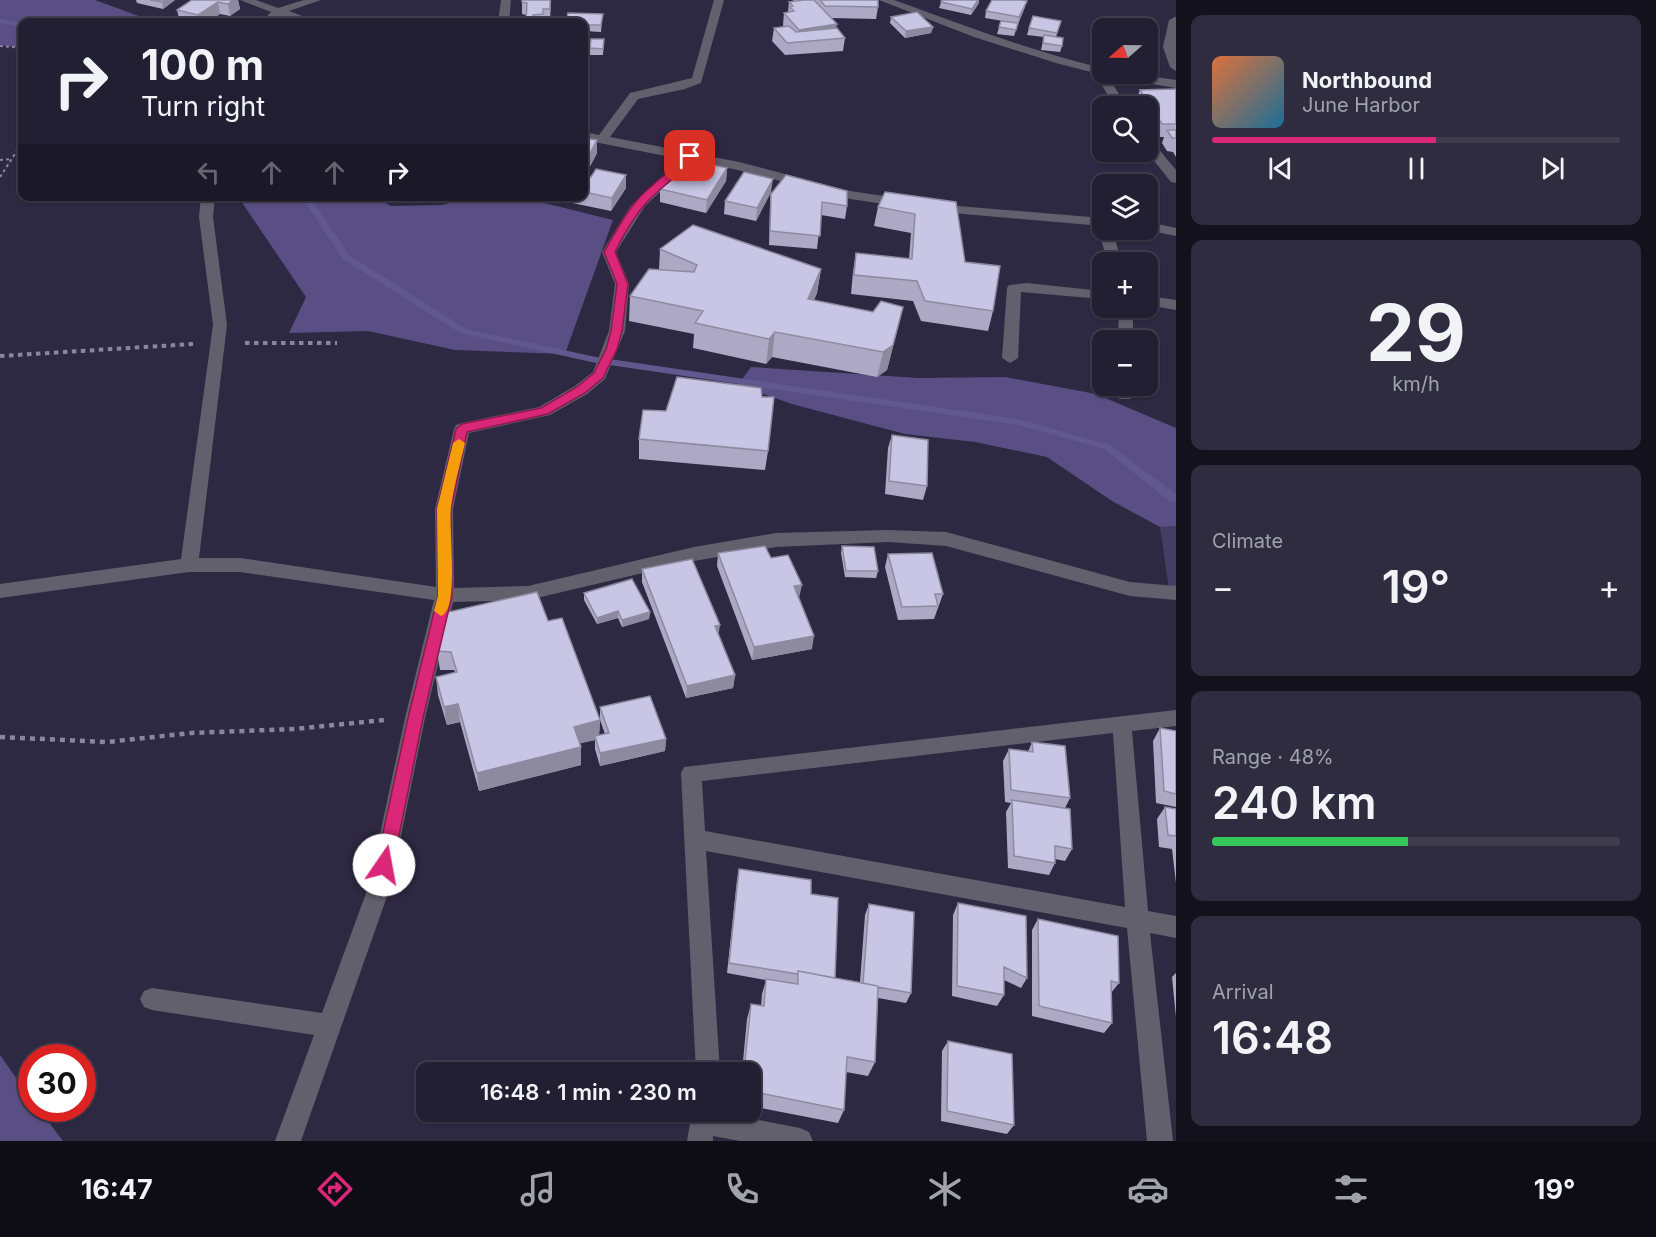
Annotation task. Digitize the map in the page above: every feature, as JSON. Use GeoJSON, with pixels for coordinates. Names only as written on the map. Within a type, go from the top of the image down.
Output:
{"type":"FeatureCollection","features":[{"type":"Feature","properties":{"kind":"street"},"geometry":{"type":"LineString","coordinates":[[245,0],[298,18]]}},
{"type":"Feature","properties":{"kind":"street"},"geometry":{"type":"LineString","coordinates":[[271,18],[279,11],[316,0]]}},
{"type":"Feature","properties":{"kind":"street"},"geometry":{"type":"LineString","coordinates":[[504,18],[506,0]]}},
{"type":"Feature","properties":{"kind":"street"},"geometry":{"type":"LineString","coordinates":[[602,140],[634,96],[681,86],[697,80],[719,0]]}},
{"type":"Feature","properties":{"kind":"street"},"geometry":{"type":"LineString","coordinates":[[884,0],[978,35],[1092,68]]}},
{"type":"Feature","properties":{"kind":"street"},"geometry":{"type":"LineString","coordinates":[[1175,20],[1169,47],[1176,67]]}},
{"type":"Feature","properties":{"kind":"street"},"geometry":{"type":"LineString","coordinates":[[1158,81],[1176,84]]}},
{"type":"Feature","properties":{"kind":"street"},"geometry":{"type":"LineString","coordinates":[[588,137],[739,166],[850,195],[933,208],[1092,221]]}},
{"type":"Feature","properties":{"kind":"street"},"geometry":{"type":"LineString","coordinates":[[288,1141],[380,885],[415,718],[445,596],[444,509],[462,429],[544,411],[581,390],[599,375],[608,358],[616,331],[622,284],[609,252],[624,226],[645,198],[677,172],[690,156]]}},
{"type":"Feature","properties":{"kind":"street"},"geometry":{"type":"LineString","coordinates":[[1158,156],[1176,179]]}},
{"type":"Feature","properties":{"kind":"street"},"geometry":{"type":"LineString","coordinates":[[189,565],[220,325],[206,217],[208,201]]}},
{"type":"Feature","properties":{"kind":"street"},"geometry":{"type":"LineString","coordinates":[[1158,228],[1176,232]]}},
{"type":"Feature","properties":{"kind":"street"},"geometry":{"type":"LineString","coordinates":[[1010,358],[1014,288],[1027,287],[1092,294]]}},
{"type":"Feature","properties":{"kind":"street"},"geometry":{"type":"LineString","coordinates":[[1158,302],[1176,305]]}},
{"type":"Feature","properties":{"kind":"street"},"geometry":{"type":"LineString","coordinates":[[0,591],[189,565],[240,565],[445,596],[528,593],[694,554],[776,540],[888,536],[946,540],[1130,589],[1176,593]]}},
{"type":"Feature","properties":{"kind":"street"},"geometry":{"type":"LineString","coordinates":[[707,1062],[692,773],[1176,718]]}},
{"type":"Feature","properties":{"kind":"street"},"geometry":{"type":"LineString","coordinates":[[1122,725],[1137,920],[1160,1141]]}},
{"type":"Feature","properties":{"kind":"street"},"geometry":{"type":"LineString","coordinates":[[695,839],[1176,927]]}},
{"type":"Feature","properties":{"kind":"street"},"geometry":{"type":"LineString","coordinates":[[152,999],[329,1026]]}},
{"type":"Feature","properties":{"kind":"street"},"geometry":{"type":"LineString","coordinates":[[702,1125],[800,1141]]}},
{"type":"Feature","properties":{"kind":"path"},"geometry":{"type":"LineString","coordinates":[[0,46],[18,48]]}},
{"type":"Feature","properties":{"kind":"path"},"geometry":{"type":"LineString","coordinates":[[0,177],[18,149]]}},
{"type":"Feature","properties":{"kind":"path"},"geometry":{"type":"LineString","coordinates":[[0,159],[11,159]]}},
{"type":"Feature","properties":{"kind":"path"},"geometry":{"type":"LineString","coordinates":[[0,356],[218,342],[337,343]]}},
{"type":"Feature","properties":{"kind":"path"},"geometry":{"type":"LineString","coordinates":[[0,737],[106,742],[192,733],[295,729],[415,718]]}},
{"type":"Feature","properties":{"kind":"shaded area"},"geometry":{"type":"Polygon","coordinates":[[[0,0],[95,0],[144,18],[18,18],[18,47],[0,45],[0,0]]]}},
{"type":"Feature","properties":{"kind":"shaded area"},"geometry":{"type":"Polygon","coordinates":[[[242,201],[382,201],[391,206],[442,205],[456,201],[536,201],[613,220],[565,354],[455,350],[368,331],[289,333],[306,297],[242,201]]]}},
{"type":"Feature","properties":{"kind":"shaded area"},"geometry":{"type":"Polygon","coordinates":[[[751,367],[918,378],[1005,377],[1101,396],[1176,428],[1176,526],[1160,527],[1112,501],[1047,457],[975,442],[905,434],[792,404],[738,385],[751,367]]]}},
{"type":"Feature","properties":{"kind":"shaded area"},"geometry":{"type":"Polygon","coordinates":[[[1176,526],[1176,590],[1169,590],[1160,527],[1176,526]]]}},
{"type":"Feature","properties":{"kind":"shaded area"},"geometry":{"type":"Polygon","coordinates":[[[0,1055],[18,1081],[18,1122],[49,1122],[63,1141],[0,1141],[0,1055]]]}},
{"type":"Feature","properties":{"kind":"building"},"geometry":{"type":"Polygon","coordinates":[[[192,0],[233,0],[228,4],[218,2],[198,15],[177,10],[192,0]]]}},
{"type":"Feature","properties":{"kind":"building"},"geometry":{"type":"Polygon","coordinates":[[[522,0],[550,0],[550,9],[543,9],[543,14],[526,18],[527,3],[522,0]]]}},
{"type":"Feature","properties":{"kind":"building"},"geometry":{"type":"Polygon","coordinates":[[[814,0],[837,24],[799,30],[784,13],[794,11],[789,2],[814,0]]]}},
{"type":"Feature","properties":{"kind":"building"},"geometry":{"type":"Polygon","coordinates":[[[820,0],[878,0],[878,7],[825,6],[820,0]]]}},
{"type":"Feature","properties":{"kind":"building"},"geometry":{"type":"Polygon","coordinates":[[[942,0],[978,0],[972,9],[941,2],[942,0]]]}},
{"type":"Feature","properties":{"kind":"building"},"geometry":{"type":"Polygon","coordinates":[[[992,0],[1027,1],[1019,17],[986,11],[992,0]]]}},
{"type":"Feature","properties":{"kind":"building"},"geometry":{"type":"Polygon","coordinates":[[[917,12],[933,27],[906,31],[891,17],[917,12]]]}},
{"type":"Feature","properties":{"kind":"building"},"geometry":{"type":"Polygon","coordinates":[[[568,13],[603,14],[601,25],[588,25],[588,18],[567,18],[568,13]]]}},
{"type":"Feature","properties":{"kind":"building"},"geometry":{"type":"Polygon","coordinates":[[[1033,16],[1061,21],[1057,33],[1029,28],[1033,16]]]}},
{"type":"Feature","properties":{"kind":"building"},"geometry":{"type":"Polygon","coordinates":[[[1001,21],[1018,23],[1016,30],[999,27],[1001,21]]]}},
{"type":"Feature","properties":{"kind":"building"},"geometry":{"type":"Polygon","coordinates":[[[789,26],[796,32],[837,28],[845,38],[787,43],[774,28],[789,26]]]}},
{"type":"Feature","properties":{"kind":"building"},"geometry":{"type":"Polygon","coordinates":[[[1044,35],[1063,38],[1062,46],[1043,43],[1044,35]]]}},
{"type":"Feature","properties":{"kind":"building"},"geometry":{"type":"Polygon","coordinates":[[[591,39],[604,39],[603,49],[590,48],[591,39]]]}},
{"type":"Feature","properties":{"kind":"building"},"geometry":{"type":"Polygon","coordinates":[[[1176,89],[1176,124],[1162,124],[1158,118],[1158,96],[1144,96],[1140,90],[1176,89]]]}},
{"type":"Feature","properties":{"kind":"building"},"geometry":{"type":"Polygon","coordinates":[[[1167,130],[1176,130],[1176,138],[1172,138],[1167,130]]]}},
{"type":"Feature","properties":{"kind":"building"},"geometry":{"type":"Polygon","coordinates":[[[588,139],[597,140],[588,157],[588,139]]]}},
{"type":"Feature","properties":{"kind":"building"},"geometry":{"type":"Polygon","coordinates":[[[694,161],[727,168],[707,200],[660,189],[673,171],[686,174],[694,161]]]}},
{"type":"Feature","properties":{"kind":"building"},"geometry":{"type":"Polygon","coordinates":[[[596,169],[626,175],[612,198],[588,193],[588,176],[591,177],[596,169]]]}},
{"type":"Feature","properties":{"kind":"building"},"geometry":{"type":"Polygon","coordinates":[[[744,172],[773,179],[757,208],[725,201],[744,172]]]}},
{"type":"Feature","properties":{"kind":"building"},"geometry":{"type":"Polygon","coordinates":[[[786,175],[847,191],[847,206],[822,202],[820,236],[770,231],[771,194],[786,175]]]}},
{"type":"Feature","properties":{"kind":"building"},"geometry":{"type":"Polygon","coordinates":[[[885,192],[956,202],[965,262],[1000,266],[993,311],[925,301],[917,281],[854,275],[856,253],[912,259],[915,214],[878,207],[885,192]]]}},
{"type":"Feature","properties":{"kind":"building"},"geometry":{"type":"Polygon","coordinates":[[[693,225],[821,269],[808,299],[873,312],[881,301],[903,307],[893,345],[883,352],[775,332],[769,339],[695,323],[703,311],[630,296],[649,269],[694,272],[697,265],[660,249],[693,225]]]}},
{"type":"Feature","properties":{"kind":"building"},"geometry":{"type":"Polygon","coordinates":[[[677,377],[761,388],[762,397],[774,397],[768,451],[639,439],[643,410],[666,411],[677,377]]]}},
{"type":"Feature","properties":{"kind":"building"},"geometry":{"type":"Polygon","coordinates":[[[892,435],[928,440],[927,486],[889,481],[892,435]]]}},
{"type":"Feature","properties":{"kind":"building"},"geometry":{"type":"Polygon","coordinates":[[[765,546],[771,558],[788,555],[802,585],[794,586],[814,636],[754,647],[718,553],[765,546]]]}},
{"type":"Feature","properties":{"kind":"building"},"geometry":{"type":"Polygon","coordinates":[[[842,546],[874,547],[878,571],[846,571],[842,546]]]}},
{"type":"Feature","properties":{"kind":"building"},"geometry":{"type":"Polygon","coordinates":[[[932,553],[943,594],[935,594],[938,606],[902,607],[888,554],[932,553]]]}},
{"type":"Feature","properties":{"kind":"building"},"geometry":{"type":"Polygon","coordinates":[[[692,559],[720,625],[715,626],[735,675],[687,686],[642,569],[692,559]]]}},
{"type":"Feature","properties":{"kind":"building"},"geometry":{"type":"Polygon","coordinates":[[[632,579],[650,612],[622,620],[618,611],[597,618],[584,593],[632,579]]]}},
{"type":"Feature","properties":{"kind":"building"},"geometry":{"type":"Polygon","coordinates":[[[537,592],[548,621],[562,618],[600,720],[574,727],[581,747],[477,773],[458,704],[444,707],[436,677],[457,672],[451,652],[437,651],[444,613],[537,592]]]}},
{"type":"Feature","properties":{"kind":"building"},"geometry":{"type":"Polygon","coordinates":[[[650,696],[666,739],[600,753],[595,736],[609,733],[600,707],[650,696]]]}},
{"type":"Feature","properties":{"kind":"building"},"geometry":{"type":"Polygon","coordinates":[[[1160,728],[1176,731],[1176,794],[1164,791],[1160,728]]]}},
{"type":"Feature","properties":{"kind":"building"},"geometry":{"type":"Polygon","coordinates":[[[1032,742],[1065,746],[1070,798],[1011,790],[1009,749],[1033,752],[1032,742]]]}},
{"type":"Feature","properties":{"kind":"building"},"geometry":{"type":"Polygon","coordinates":[[[1012,800],[1070,809],[1072,849],[1055,846],[1055,863],[1014,856],[1012,800]]]}},
{"type":"Feature","properties":{"kind":"building"},"geometry":{"type":"Polygon","coordinates":[[[1165,807],[1176,809],[1176,836],[1168,835],[1165,807]]]}},
{"type":"Feature","properties":{"kind":"building"},"geometry":{"type":"Polygon","coordinates":[[[739,869],[811,880],[811,894],[838,898],[835,978],[729,963],[739,869]]]}},
{"type":"Feature","properties":{"kind":"building"},"geometry":{"type":"Polygon","coordinates":[[[958,903],[1026,916],[1027,978],[1004,967],[1004,995],[957,986],[958,903]]]}},
{"type":"Feature","properties":{"kind":"building"},"geometry":{"type":"Polygon","coordinates":[[[869,904],[914,912],[911,993],[863,983],[869,904]]]}},
{"type":"Feature","properties":{"kind":"building"},"geometry":{"type":"Polygon","coordinates":[[[1038,919],[1118,936],[1119,983],[1111,981],[1112,1023],[1039,1006],[1038,919]]]}},
{"type":"Feature","properties":{"kind":"building"},"geometry":{"type":"Polygon","coordinates":[[[798,971],[878,986],[875,1062],[847,1057],[844,1110],[761,1093],[761,1062],[745,1061],[751,1004],[764,1006],[766,979],[798,984],[798,971]]]}},
{"type":"Feature","properties":{"kind":"building"},"geometry":{"type":"Polygon","coordinates":[[[948,1041],[1012,1054],[1014,1125],[947,1111],[948,1041]]]}},
{"type":"Feature","properties":{"kind":"waterway"},"geometry":{"type":"LineString","coordinates":[[0,21],[18,24]]}},
{"type":"Feature","properties":{"kind":"waterway"},"geometry":{"type":"LineString","coordinates":[[308,201],[346,257],[463,331],[596,360],[1018,422],[1107,447],[1176,498]]}},
{"type":"Feature","properties":{"kind":"slow traffic"},"geometry":{"type":"LineString","coordinates":[[441,611],[445,596],[444,509],[459,443]]}},
{"type":"Feature","properties":{"kind":"route"},"geometry":{"type":"LineString","coordinates":[[384,865],[415,718],[445,596],[444,509],[462,429],[544,411],[581,390],[599,375],[612,349],[622,284],[609,252],[624,226],[645,198],[677,172],[690,156]]}}]}
